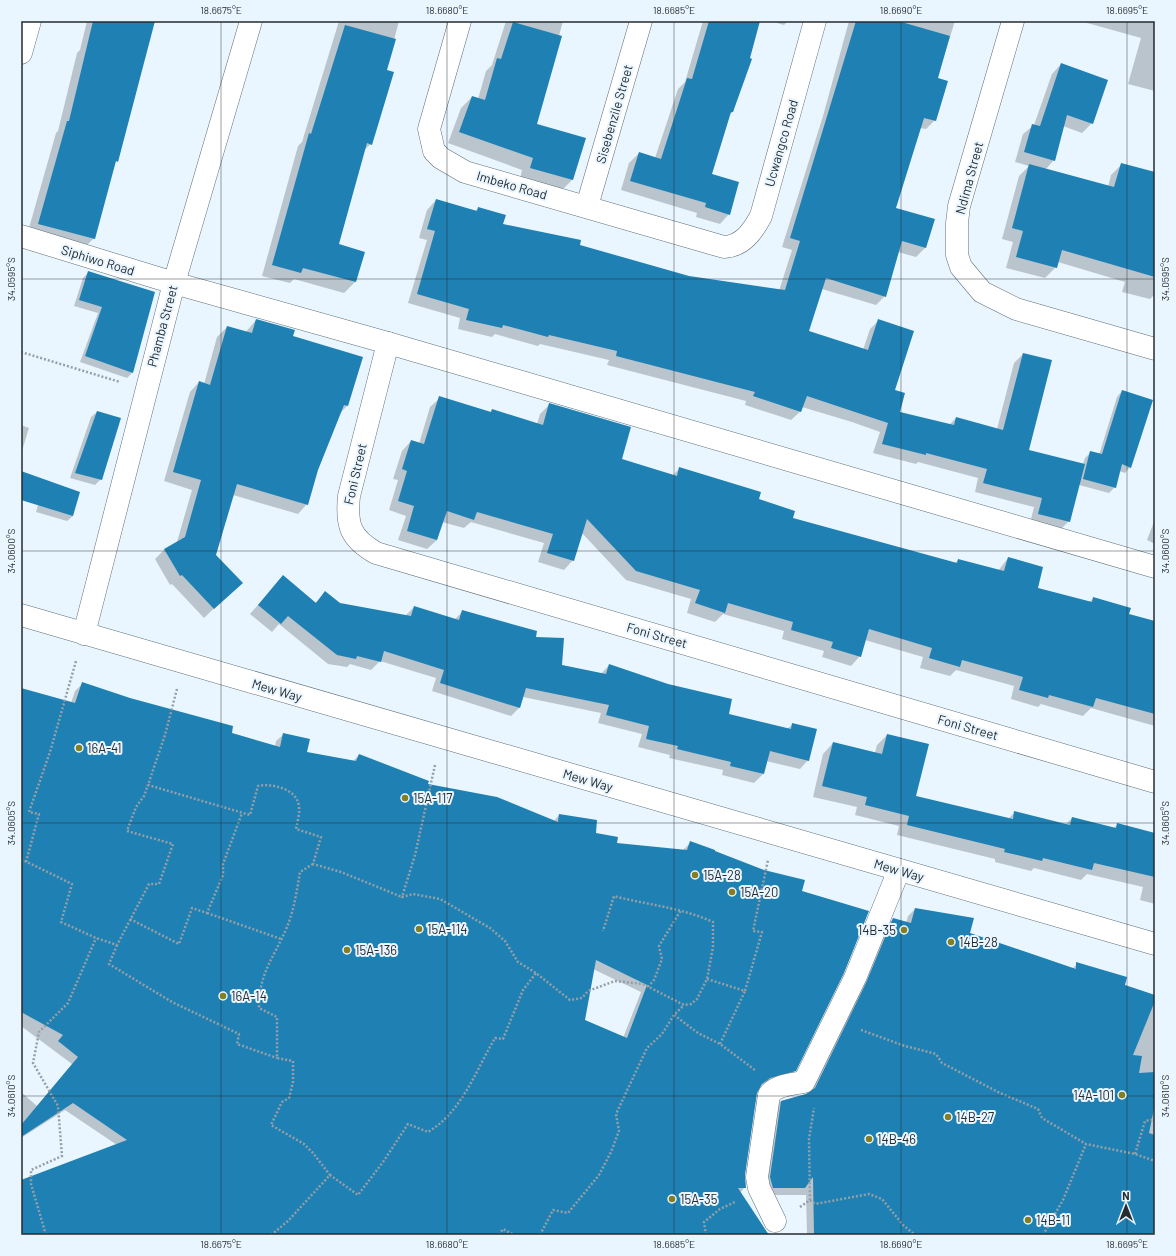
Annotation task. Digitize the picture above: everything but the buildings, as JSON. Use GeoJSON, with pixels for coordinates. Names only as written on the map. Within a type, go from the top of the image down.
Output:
{"type":"FeatureCollection","features":[{"type":"Feature","properties":{"kind":"street"},"geometry":{"type":"LineString","coordinates":[[21,53],[30,21]]}},
{"type":"Feature","properties":{"kind":"street","name":"Phamba Street"},"geometry":{"type":"LineString","coordinates":[[84,634],[174,283],[251,21]]}},
{"type":"Feature","properties":{"kind":"street","name":"Imbeko Road"},"geometry":{"type":"LineString","coordinates":[[460,21],[429,129],[434,151],[441,158],[450,165],[465,172],[588,206],[724,247]]}},
{"type":"Feature","properties":{"kind":"street","name":"Sisebenzile Street"},"geometry":{"type":"LineString","coordinates":[[588,206],[641,21]]}},
{"type":"Feature","properties":{"kind":"street","name":"Ucwangco Road"},"geometry":{"type":"LineString","coordinates":[[724,247],[733,247],[741,242],[755,227],[761,216],[815,21]]}},
{"type":"Feature","properties":{"kind":"street","name":"Ndima Street"},"geometry":{"type":"LineString","coordinates":[[1013,21],[959,206],[957,223],[957,255],[961,267],[982,292],[1016,309],[1155,349]]}},
{"type":"Feature","properties":{"kind":"street","name":"Siphiwo Road"},"geometry":{"type":"LineString","coordinates":[[21,236],[174,283]]}},
{"type":"Feature","properties":{"kind":"street"},"geometry":{"type":"LineString","coordinates":[[174,283],[388,343],[1155,567]]}},
{"type":"Feature","properties":{"kind":"street","name":"Foni Street"},"geometry":{"type":"LineString","coordinates":[[388,343],[349,496],[347,511],[348,523],[355,535],[365,546],[376,553],[1155,782]]}},
{"type":"Feature","properties":{"kind":"street","name":"Mew Way"},"geometry":{"type":"LineString","coordinates":[[21,615],[1155,944]]}},
{"type":"Feature","properties":{"kind":"street"},"geometry":{"type":"LineString","coordinates":[[775,1221],[759,1188],[758,1178],[769,1095],[771,1091],[804,1082],[855,978],[899,870]]}},
{"type":"Feature","properties":{"kind":"path"},"geometry":{"type":"LineString","coordinates":[[21,352],[146,389]]}},
{"type":"Feature","properties":{"kind":"path"},"geometry":{"type":"LineString","coordinates":[[26,862],[39,814],[30,812],[50,752],[84,634]]}},
{"type":"Feature","properties":{"kind":"path"},"geometry":{"type":"LineString","coordinates":[[184,663],[165,735],[144,796],[136,807],[127,831],[173,844],[159,884],[149,884],[130,919],[109,964],[172,1002],[239,1034],[237,1044],[276,1058],[293,1062],[293,1082],[289,1098],[282,1102],[271,1125],[304,1144],[330,1175],[358,1196],[408,1124],[428,1132],[437,1126],[459,1102],[496,1038],[503,1039],[523,990],[536,973]]}},
{"type":"Feature","properties":{"kind":"path"},"geometry":{"type":"LineString","coordinates":[[402,897],[415,855],[442,738]]}},
{"type":"Feature","properties":{"kind":"path"},"geometry":{"type":"LineString","coordinates":[[148,785],[250,815],[258,786],[265,784],[276,785],[293,794],[299,806],[296,829],[321,836],[313,864],[300,872],[288,926],[263,973],[259,994],[259,1008],[276,1017],[276,1058]]}},
{"type":"Feature","properties":{"kind":"path"},"geometry":{"type":"LineString","coordinates":[[207,913],[223,875],[223,864],[242,813]]}},
{"type":"Feature","properties":{"kind":"path"},"geometry":{"type":"LineString","coordinates":[[720,1044],[745,991],[762,932],[753,931],[774,834]]}},
{"type":"Feature","properties":{"kind":"path"},"geometry":{"type":"LineString","coordinates":[[21,859],[72,884],[61,922],[96,938],[117,945]]}},
{"type":"Feature","properties":{"kind":"path"},"geometry":{"type":"LineString","coordinates":[[313,864],[341,872],[402,897],[413,894],[440,899],[490,928],[505,941],[518,962],[536,973],[570,1000],[582,998],[588,991],[615,981],[643,984],[684,1005],[691,1004],[697,999],[707,979],[714,947],[713,922],[681,910],[659,905],[646,905],[614,896],[603,931]]}},
{"type":"Feature","properties":{"kind":"path"},"geometry":{"type":"LineString","coordinates":[[130,919],[179,944],[192,908],[282,939]]}},
{"type":"Feature","properties":{"kind":"path"},"geometry":{"type":"LineString","coordinates":[[648,987],[654,980],[662,958],[659,946],[681,910]]}},
{"type":"Feature","properties":{"kind":"path"},"geometry":{"type":"LineString","coordinates":[[46,1235],[31,1184],[31,1170],[62,1156],[61,1136],[58,1106],[33,1063],[39,1032],[68,1003],[96,938]]}},
{"type":"Feature","properties":{"kind":"path"},"geometry":{"type":"LineString","coordinates":[[707,979],[745,991]]}},
{"type":"Feature","properties":{"kind":"path"},"geometry":{"type":"LineString","coordinates":[[540,1235],[554,1210],[568,1213],[599,1175],[619,1131],[616,1114],[647,1048],[662,1034],[674,1015],[684,1005]]}},
{"type":"Feature","properties":{"kind":"path"},"geometry":{"type":"LineString","coordinates":[[674,1015],[698,1033],[720,1044],[755,1070],[771,1091]]}},
{"type":"Feature","properties":{"kind":"path"},"geometry":{"type":"LineString","coordinates":[[834,1020],[881,1038],[936,1054],[942,1063],[1038,1109],[1042,1118],[1086,1144],[1135,1154],[1155,1160]]}},
{"type":"Feature","properties":{"kind":"path"},"geometry":{"type":"LineString","coordinates":[[804,1082],[816,1096],[809,1139],[810,1200]]}},
{"type":"Feature","properties":{"kind":"path"},"geometry":{"type":"LineString","coordinates":[[1135,1154],[1145,1121],[1155,1119]]}},
{"type":"Feature","properties":{"kind":"path"},"geometry":{"type":"LineString","coordinates":[[1043,1235],[1063,1200],[1086,1144]]}},
{"type":"Feature","properties":{"kind":"path"},"geometry":{"type":"LineString","coordinates":[[270,1235],[288,1221],[330,1175]]}},
{"type":"Feature","properties":{"kind":"path"},"geometry":{"type":"LineString","coordinates":[[810,1200],[816,1204],[868,1194],[882,1199],[903,1225],[915,1235]]}},
{"type":"Feature","properties":{"kind":"path"},"geometry":{"type":"LineString","coordinates":[[706,1235],[704,1222],[720,1209],[740,1199]]}},
{"type":"Feature","properties":{"kind":"path"},"geometry":{"type":"LineString","coordinates":[[800,1213],[800,1205],[810,1200]]}},
{"type":"Feature","properties":{"kind":"path"},"geometry":{"type":"LineString","coordinates":[[499,1235],[503,1229],[514,1235]]}},
{"type":"Feature","properties":{"kind":"place","name":"16A-41"},"geometry":{"type":"Point","coordinates":[79,748]}},
{"type":"Feature","properties":{"kind":"place","name":"15A-117"},"geometry":{"type":"Point","coordinates":[405,798]}},
{"type":"Feature","properties":{"kind":"place","name":"15A-28"},"geometry":{"type":"Point","coordinates":[695,875]}},
{"type":"Feature","properties":{"kind":"place","name":"15A-20"},"geometry":{"type":"Point","coordinates":[732,892]}},
{"type":"Feature","properties":{"kind":"place","name":"15A-114"},"geometry":{"type":"Point","coordinates":[419,929]}},
{"type":"Feature","properties":{"kind":"place","name":"14B-35"},"geometry":{"type":"Point","coordinates":[904,930]}},
{"type":"Feature","properties":{"kind":"place","name":"14B-28"},"geometry":{"type":"Point","coordinates":[951,942]}},
{"type":"Feature","properties":{"kind":"place","name":"15A-136"},"geometry":{"type":"Point","coordinates":[347,950]}},
{"type":"Feature","properties":{"kind":"place","name":"16A-14"},"geometry":{"type":"Point","coordinates":[223,996]}},
{"type":"Feature","properties":{"kind":"place","name":"14A-101"},"geometry":{"type":"Point","coordinates":[1122,1095]}},
{"type":"Feature","properties":{"kind":"place","name":"14B-27"},"geometry":{"type":"Point","coordinates":[948,1117]}},
{"type":"Feature","properties":{"kind":"place","name":"14B-46"},"geometry":{"type":"Point","coordinates":[869,1139]}},
{"type":"Feature","properties":{"kind":"place","name":"15A-35"},"geometry":{"type":"Point","coordinates":[672,1199]}},
{"type":"Feature","properties":{"kind":"place","name":"14B-11"},"geometry":{"type":"Point","coordinates":[1028,1220]}}]}
